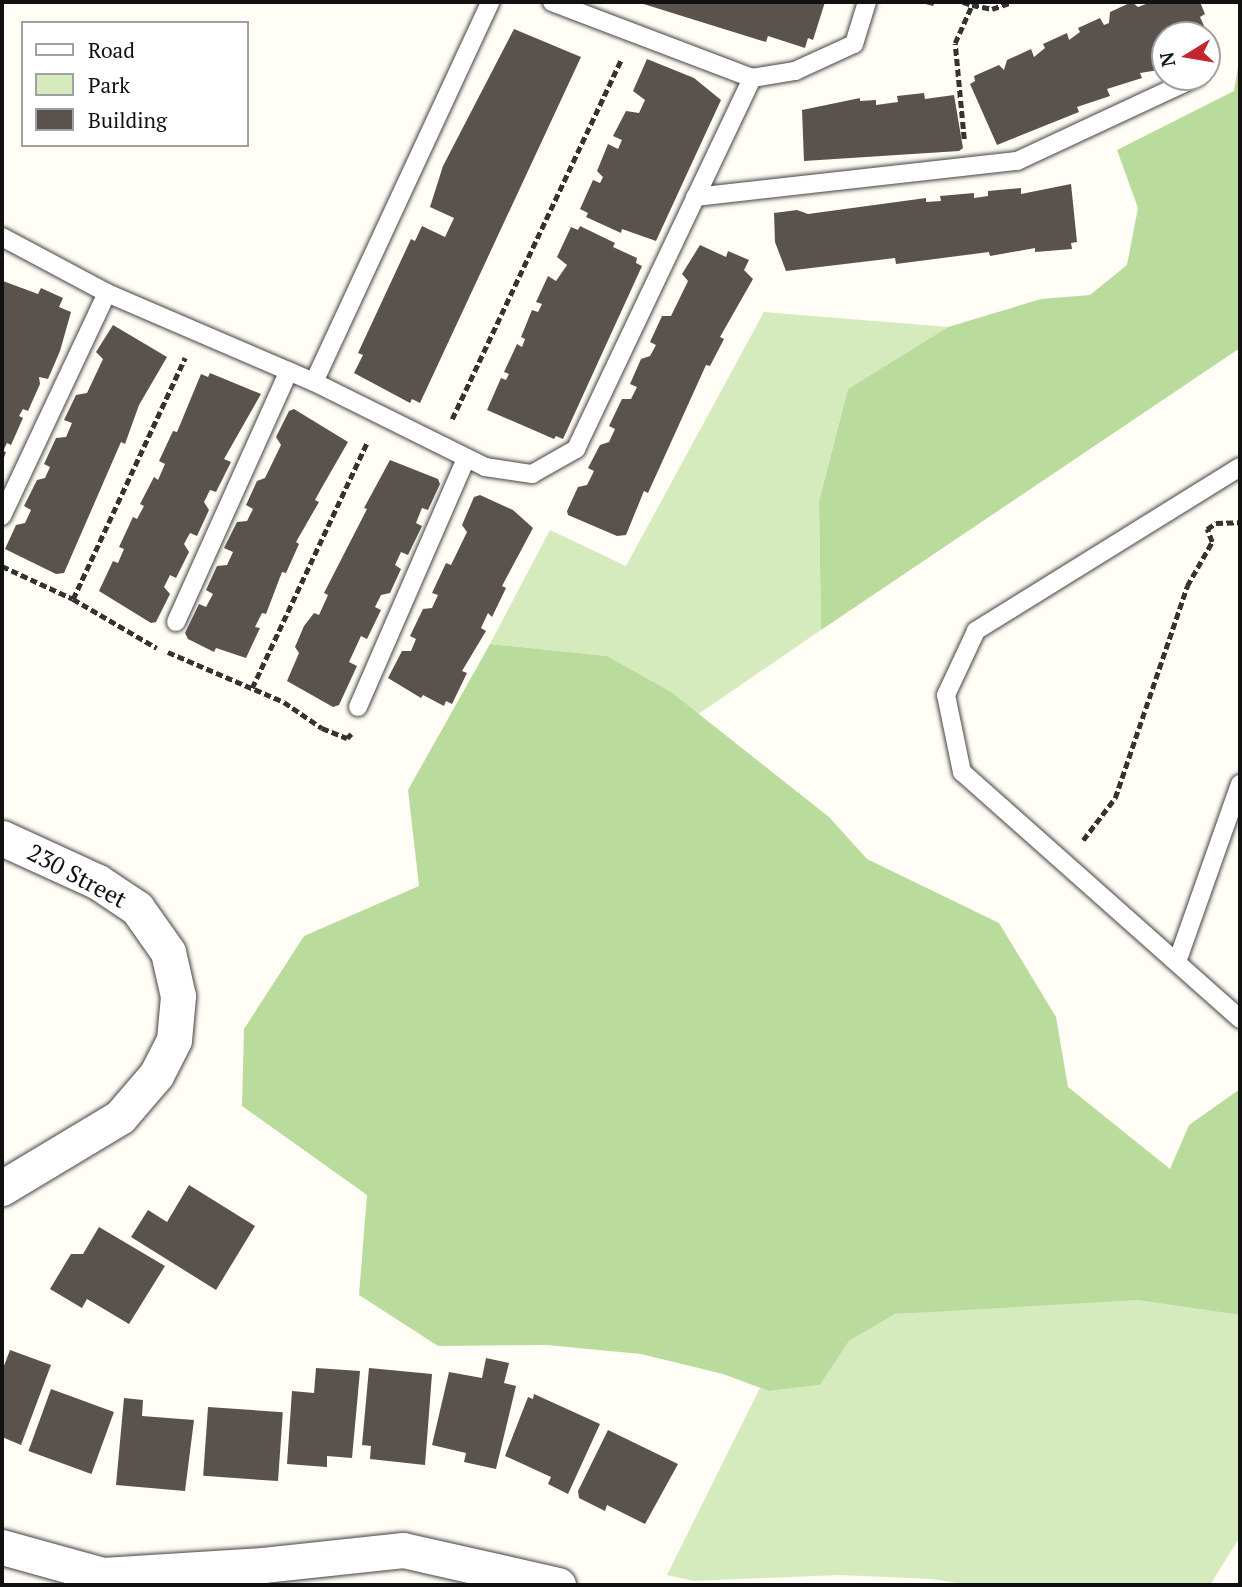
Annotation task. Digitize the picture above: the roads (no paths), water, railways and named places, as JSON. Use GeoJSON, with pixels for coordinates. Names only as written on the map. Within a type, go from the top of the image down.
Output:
{"type":"FeatureCollection","features":[{"type":"Feature","properties":{"kind":"street","name":"230 Street"},"geometry":{"type":"LineString","coordinates":[[2,838],[98,882],[137,908],[168,952],[178,996],[174,1040],[156,1075],[120,1117],[2,1188]]}},
{"type":"Feature","properties":{"kind":"street"},"geometry":{"type":"LineString","coordinates":[[2,1547],[103,1575],[263,1565],[403,1550],[558,1585]]}},
{"type":"Feature","properties":{"kind":"lane"},"geometry":{"type":"LineString","coordinates":[[314,382],[490,2]]}},
{"type":"Feature","properties":{"kind":"lane"},"geometry":{"type":"LineString","coordinates":[[552,2],[752,78],[795,71],[854,44],[867,2]]}},
{"type":"Feature","properties":{"kind":"lane"},"geometry":{"type":"LineString","coordinates":[[2,237],[107,293],[314,382],[466,459],[485,467],[532,474],[576,449],[752,78]]}},
{"type":"Feature","properties":{"kind":"lane"},"geometry":{"type":"LineString","coordinates":[[695,197],[1017,161],[1167,91]]}},
{"type":"Feature","properties":{"kind":"lane"},"geometry":{"type":"LineString","coordinates":[[2,516],[107,293]]}},
{"type":"Feature","properties":{"kind":"lane"},"geometry":{"type":"LineString","coordinates":[[176,622],[289,371]]}},
{"type":"Feature","properties":{"kind":"lane"},"geometry":{"type":"LineString","coordinates":[[358,707],[466,459]]}},
{"type":"Feature","properties":{"kind":"lane"},"geometry":{"type":"LineString","coordinates":[[1240,467],[976,631],[946,695],[962,772],[1240,1019]]}},
{"type":"Feature","properties":{"kind":"lane"},"geometry":{"type":"LineString","coordinates":[[1177,962],[1240,784]]}}]}
